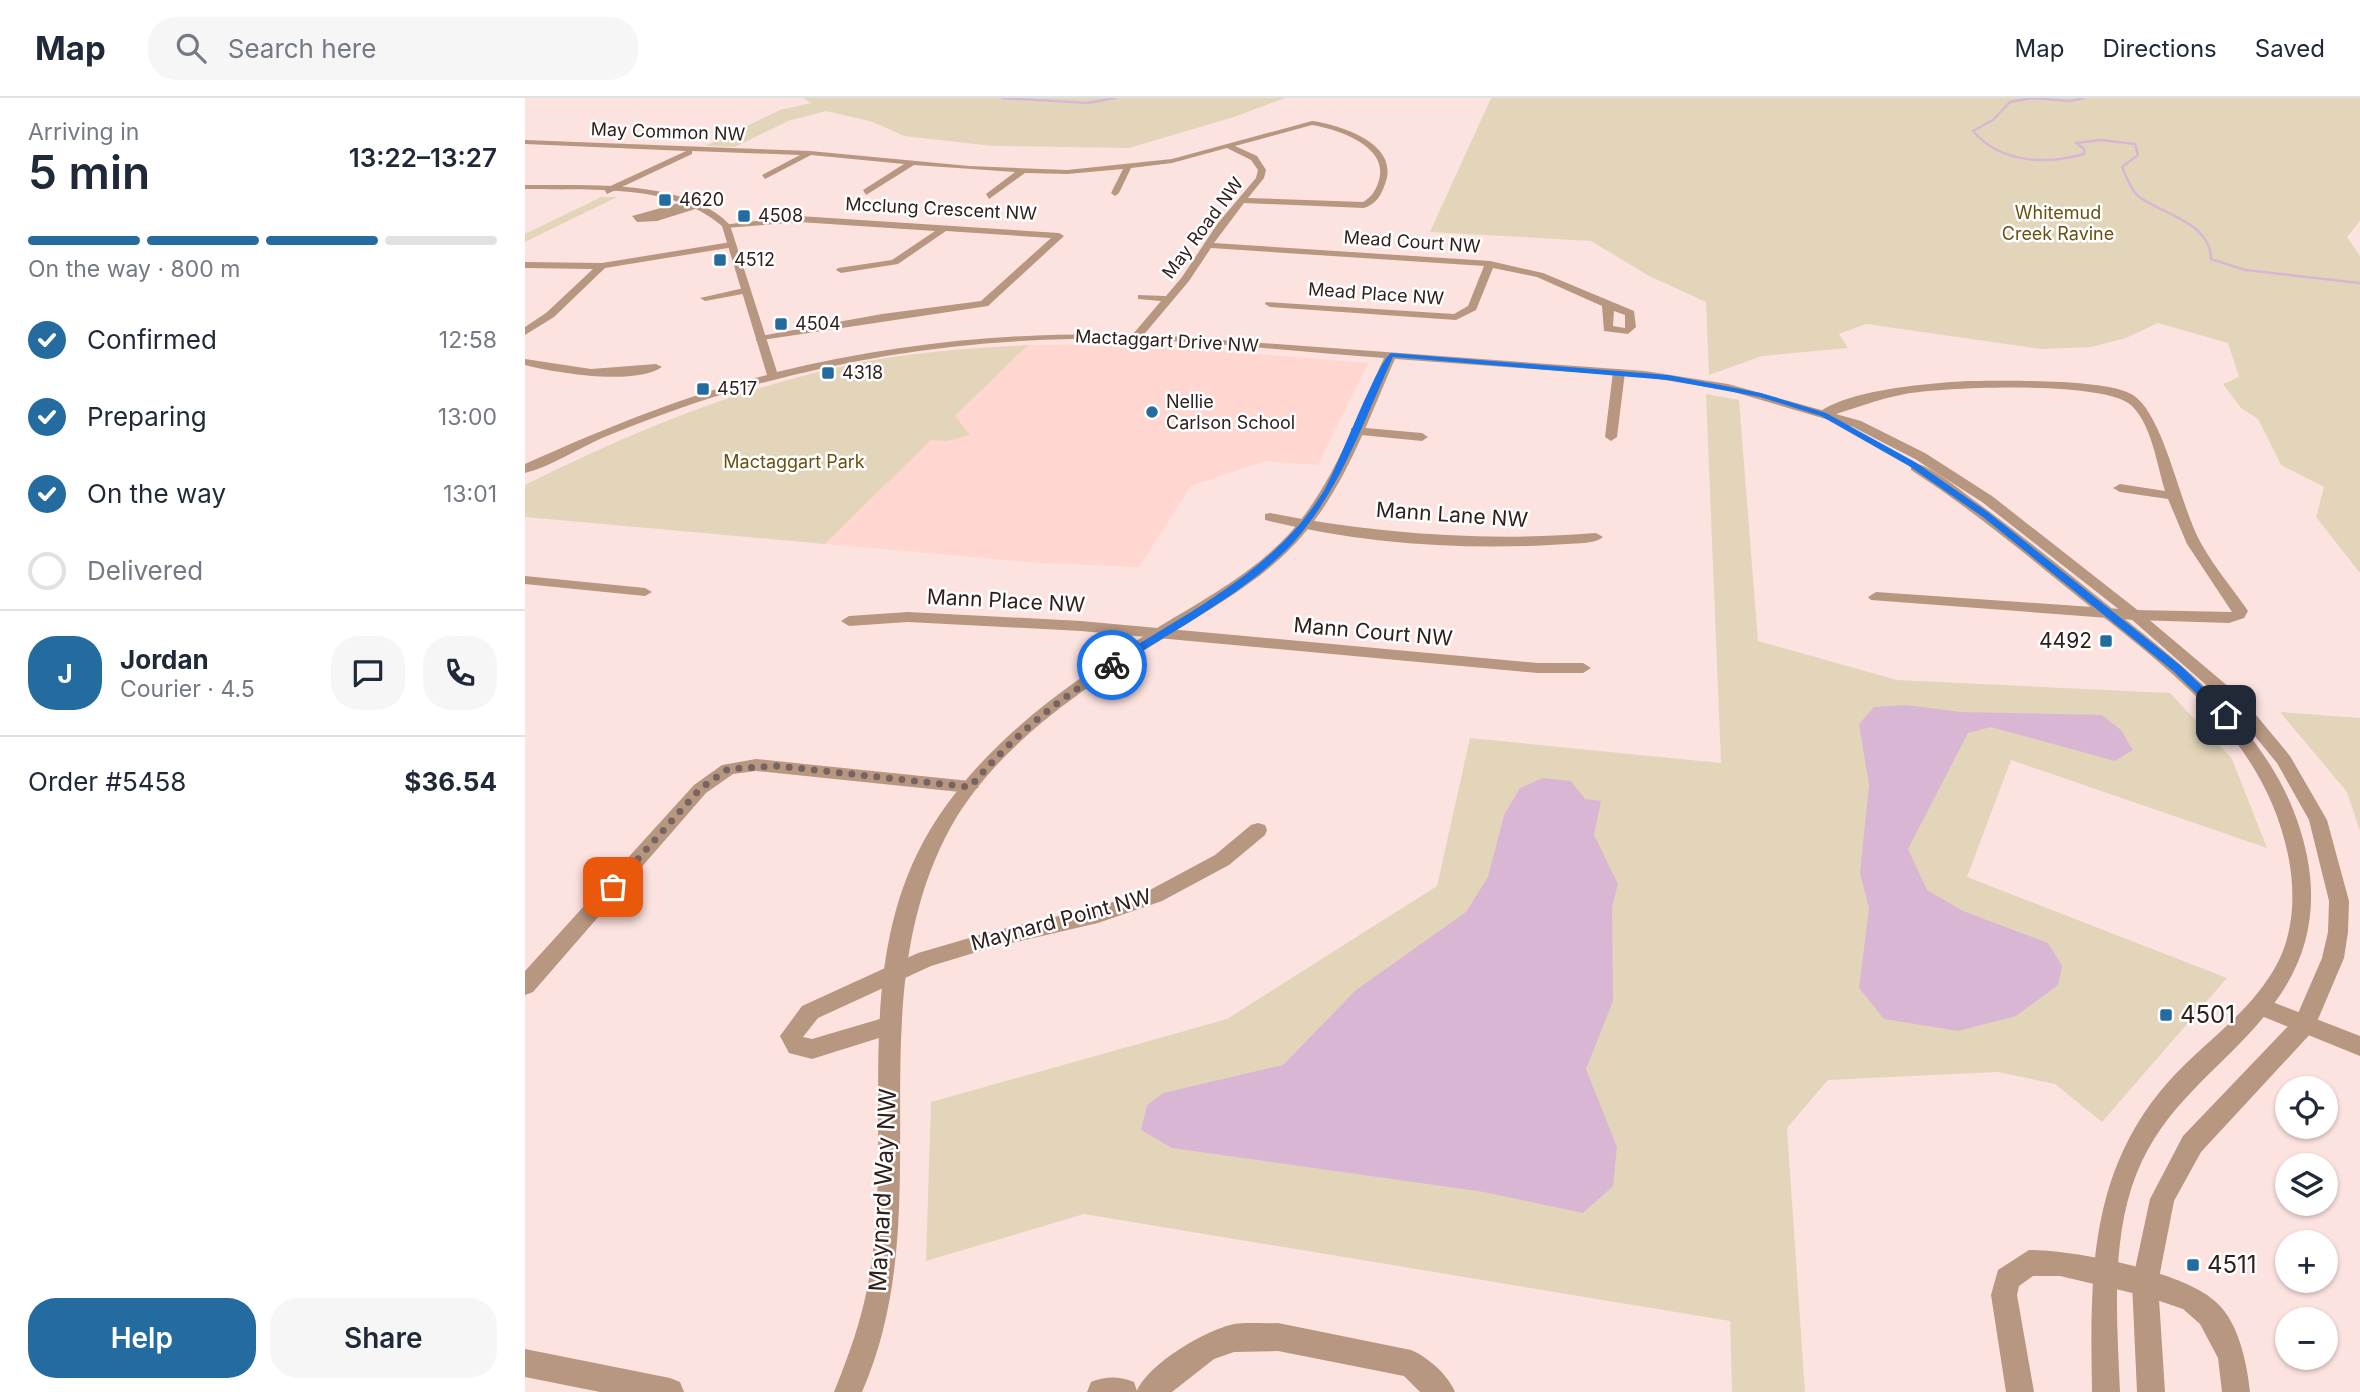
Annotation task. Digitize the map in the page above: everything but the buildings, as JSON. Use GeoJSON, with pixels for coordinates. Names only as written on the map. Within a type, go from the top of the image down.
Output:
{"type":"FeatureCollection","features":[{"type":"Feature","properties":{"kind":"street","name":"May Common NW"},"geometry":{"type":"LineString","coordinates":[[525,142],[810,153],[1022,171],[1127,168],[1183,159],[1300,124],[1317,123],[1362,140],[1375,151],[1384,165],[1382,186],[1367,204],[1241,200]]}},
{"type":"Feature","properties":{"kind":"street","name":"May Road NW"},"geometry":{"type":"LineString","coordinates":[[1137,337],[1169,299],[1241,200],[1258,182],[1262,170],[1250,155],[1228,146]]}},
{"type":"Feature","properties":{"kind":"street"},"geometry":{"type":"LineString","coordinates":[[607,191],[693,150]]}},
{"type":"Feature","properties":{"kind":"street"},"geometry":{"type":"LineString","coordinates":[[765,177],[810,153]]}},
{"type":"Feature","properties":{"kind":"street"},"geometry":{"type":"LineString","coordinates":[[866,192],[913,162]]}},
{"type":"Feature","properties":{"kind":"street"},"geometry":{"type":"LineString","coordinates":[[1115,193],[1127,168]]}},
{"type":"Feature","properties":{"kind":"street"},"geometry":{"type":"LineString","coordinates":[[989,196],[1022,171]]}},
{"type":"Feature","properties":{"kind":"street"},"geometry":{"type":"LineString","coordinates":[[525,187],[663,196],[701,206],[715,214],[726,225],[744,291],[773,377]]}},
{"type":"Feature","properties":{"kind":"street"},"geometry":{"type":"LineString","coordinates":[[691,203],[636,216],[637,219],[649,220],[701,206]]}},
{"type":"Feature","properties":{"kind":"street","name":"Mcclung Crescent NW"},"geometry":{"type":"LineString","coordinates":[[726,225],[788,219],[1052,233],[1060,237],[984,303],[882,317],[760,339]]}},
{"type":"Feature","properties":{"kind":"street","name":"Mcclung Crescent NW"},"geometry":{"type":"LineString","coordinates":[[813,229],[826,221]]}},
{"type":"Feature","properties":{"kind":"street"},"geometry":{"type":"LineString","coordinates":[[841,270],[895,262],[946,227]]}},
{"type":"Feature","properties":{"kind":"street"},"geometry":{"type":"LineString","coordinates":[[525,265],[602,266],[731,245]]}},
{"type":"Feature","properties":{"kind":"street","name":"Mead Court NW"},"geometry":{"type":"LineString","coordinates":[[1209,245],[1490,264],[1540,275],[1606,304]]}},
{"type":"Feature","properties":{"kind":"street","name":"Mead Place NW"},"geometry":{"type":"LineString","coordinates":[[1270,304],[1456,317],[1472,308],[1490,264]]}},
{"type":"Feature","properties":{"kind":"street"},"geometry":{"type":"LineString","coordinates":[[525,332],[550,315],[602,266]]}},
{"type":"Feature","properties":{"kind":"street"},"geometry":{"type":"LineString","coordinates":[[705,298],[744,291]]}},
{"type":"Feature","properties":{"kind":"street"},"geometry":{"type":"LineString","coordinates":[[1142,297],[1169,299]]}},
{"type":"Feature","properties":{"kind":"street","name":"Mactaggart Drive NW"},"geometry":{"type":"LineString","coordinates":[[525,469],[652,415],[773,377],[842,361],[934,345],[1048,336],[1137,337],[1619,372],[1728,387],[1823,414],[1878,434],[1956,478],[2135,615],[2199,667],[2243,710],[2284,760],[2318,820],[2337,890],[2338,932],[2333,958],[2305,1024],[2192,1144],[2162,1199],[2145,1283],[2151,1392]]}},
{"type":"Feature","properties":{"kind":"street","name":"Maynard Way NW"},"geometry":{"type":"LineString","coordinates":[[848,1392],[869,1341],[881,1273],[887,1207],[890,1025],[897,941],[914,884],[937,836],[970,787],[1009,742],[1048,708],[1251,575],[1305,524],[1330,488],[1391,355]]}},
{"type":"Feature","properties":{"kind":"street"},"geometry":{"type":"LineString","coordinates":[[525,362],[547,369],[610,375],[656,367]]}},
{"type":"Feature","properties":{"kind":"street"},"geometry":{"type":"LineString","coordinates":[[1611,437],[1619,372]]}},
{"type":"Feature","properties":{"kind":"street"},"geometry":{"type":"LineString","coordinates":[[1823,414],[1866,398],[1951,386],[2017,384],[2119,394],[2134,401],[2151,428],[2173,496],[2194,544],[2239,607],[2239,615],[2229,618],[2135,615],[1876,597]]}},
{"type":"Feature","properties":{"kind":"street","name":"Mactaggart Drive NW"},"geometry":{"type":"LineString","coordinates":[[1823,414],[1912,464],[1959,495],[2177,669],[2236,725],[2265,768],[2287,813],[2300,863],[2301,913],[2288,963],[2262,1007],[2176,1090],[2141,1135],[2118,1188],[2103,1275],[2106,1392]]}},
{"type":"Feature","properties":{"kind":"street"},"geometry":{"type":"LineString","coordinates":[[1355,431],[1422,437]]}},
{"type":"Feature","properties":{"kind":"street"},"geometry":{"type":"LineString","coordinates":[[2120,488],[2173,496]]}},
{"type":"Feature","properties":{"kind":"street"},"geometry":{"type":"LineString","coordinates":[[1270,517],[1305,524]]}},
{"type":"Feature","properties":{"kind":"street","name":"Mann Lane NW"},"geometry":{"type":"LineString","coordinates":[[1305,524],[1508,543],[1596,537]]}},
{"type":"Feature","properties":{"kind":"street"},"geometry":{"type":"LineString","coordinates":[[525,580],[645,592]]}},
{"type":"Feature","properties":{"kind":"street","name":"Mann Place NW"},"geometry":{"type":"LineString","coordinates":[[849,621],[908,617],[1160,634]]}},
{"type":"Feature","properties":{"kind":"street","name":"Mann Court NW"},"geometry":{"type":"LineString","coordinates":[[1160,634],[1538,668],[1583,668]]}},
{"type":"Feature","properties":{"kind":"street"},"geometry":{"type":"LineString","coordinates":[[525,986],[700,789],[728,769],[778,766],[970,787]]}},
{"type":"Feature","properties":{"kind":"street","name":"Maynard Point NW"},"geometry":{"type":"LineString","coordinates":[[893,975],[951,951],[1087,918],[1155,896],[1222,860],[1258,830]]}},
{"type":"Feature","properties":{"kind":"street"},"geometry":{"type":"LineString","coordinates":[[890,1025],[812,1049],[797,1046],[791,1036],[810,1012],[893,975]]}},
{"type":"Feature","properties":{"kind":"street"},"geometry":{"type":"LineString","coordinates":[[2262,1007],[2360,1046]]}},
{"type":"Feature","properties":{"kind":"street"},"geometry":{"type":"LineString","coordinates":[[2020,1392],[2004,1294],[2007,1279],[2029,1263],[2060,1262],[2103,1275],[2145,1283],[2191,1298],[2210,1314],[2232,1356],[2236,1392]]}},
{"type":"Feature","properties":{"kind":"street"},"geometry":{"type":"LineString","coordinates":[[1151,1392],[1174,1371],[1205,1349],[1234,1338],[1278,1337],[1411,1364],[1441,1392]]}},
{"type":"Feature","properties":{"kind":"street"},"geometry":{"type":"LineString","coordinates":[[525,1363],[670,1392]]}},
{"type":"Feature","properties":{"kind":"street"},"geometry":{"type":"LineString","coordinates":[[1101,1392],[1124,1392]]}},
{"type":"Feature","properties":{"kind":"shaded area","name":"Nellie Carlson School"},"geometry":{"type":"Polygon","coordinates":[[[1134,344],[1368,363],[1318,465],[1265,461],[1191,486],[1139,567],[1041,563],[825,544],[1028,345],[1134,344]]]}},
{"type":"Feature","properties":{"kind":"shaded area"},"geometry":{"type":"Polygon","coordinates":[[[1906,705],[1961,712],[2102,715],[2121,730],[2133,750],[2115,761],[1991,727],[1968,733],[1908,849],[1927,890],[1963,911],[2048,943],[2062,966],[2058,985],[2016,1016],[1958,1031],[1884,1019],[1859,988],[1869,908],[1860,873],[1869,785],[1859,724],[1874,707],[1906,705]]]}},
{"type":"Feature","properties":{"kind":"shaded area"},"geometry":{"type":"Polygon","coordinates":[[[1543,778],[1571,781],[1585,799],[1601,801],[1594,835],[1618,884],[1612,907],[1613,1001],[1586,1069],[1617,1147],[1613,1186],[1583,1213],[1484,1192],[1172,1148],[1141,1130],[1147,1105],[1163,1093],[1283,1065],[1356,990],[1466,912],[1488,877],[1504,815],[1520,788],[1543,778]]]}},
{"type":"Feature","properties":{"kind":"green space"},"geometry":{"type":"Polygon","coordinates":[[[803,98],[1285,98],[1234,117],[1129,148],[993,146],[904,136],[873,122],[826,111],[788,121],[735,147],[705,146],[780,110],[811,103],[803,98]]]}},
{"type":"Feature","properties":{"kind":"green space","name":"Whitemud Creek Ravine"},"geometry":{"type":"Polygon","coordinates":[[[1491,98],[2360,98],[2360,221],[2347,237],[2360,256],[2360,573],[2316,517],[2324,487],[2281,465],[2258,419],[2241,408],[2223,384],[2239,377],[2228,343],[2158,323],[2126,338],[2091,347],[2041,349],[1866,324],[1839,334],[1848,348],[1762,356],[1709,375],[1706,302],[1649,276],[1591,241],[1430,232],[1491,98]]]}},
{"type":"Feature","properties":{"kind":"green space"},"geometry":{"type":"Polygon","coordinates":[[[601,197],[617,197],[525,242],[525,234],[601,197]]]}},
{"type":"Feature","properties":{"kind":"green space","name":"Mactaggart Park"},"geometry":{"type":"Polygon","coordinates":[[[1028,345],[955,416],[970,435],[947,441],[931,440],[825,544],[525,517],[525,485],[646,429],[730,398],[772,384],[880,359],[1028,345]]]}},
{"type":"Feature","properties":{"kind":"green space"},"geometry":{"type":"Polygon","coordinates":[[[1706,394],[1739,400],[1758,641],[1897,680],[2170,693],[2232,759],[2267,848],[2011,760],[1967,877],[2227,978],[2102,1122],[2055,1084],[1998,1072],[1828,1080],[1787,1128],[1805,1392],[1732,1392],[1730,1321],[1084,1214],[926,1261],[931,1102],[1227,1019],[1437,886],[1470,738],[1721,763],[1706,394]]]}},
{"type":"Feature","properties":{"kind":"green space"},"geometry":{"type":"Polygon","coordinates":[[[2280,712],[2360,718],[2360,831],[2347,792],[2280,712]]]}},
{"type":"Feature","properties":{"kind":"waterway"},"geometry":{"type":"LineString","coordinates":[[1002,98],[1088,103],[1115,98]]}},
{"type":"Feature","properties":{"kind":"waterway"},"geometry":{"type":"LineString","coordinates":[[2083,98],[2071,101],[2032,98],[2010,102],[1993,120],[1973,131],[1996,150],[2024,159],[2054,160],[2084,154],[2084,149],[2076,143],[2101,140],[2135,144],[2138,155],[2122,167],[2133,190],[2138,196],[2194,228],[2209,246],[2211,259],[2245,270],[2360,283]]}},
{"type":"Feature","properties":{"kind":"way so far"},"geometry":{"type":"LineString","coordinates":[[613,887],[700,789],[728,769],[756,765],[806,768],[970,787],[1009,742],[1048,708],[1112,665]]}},
{"type":"Feature","properties":{"kind":"place","name":"4620"},"geometry":{"type":"Point","coordinates":[665,200]}},
{"type":"Feature","properties":{"kind":"place","name":"4508"},"geometry":{"type":"Point","coordinates":[744,216]}},
{"type":"Feature","properties":{"kind":"place","name":"4512"},"geometry":{"type":"Point","coordinates":[720,260]}},
{"type":"Feature","properties":{"kind":"place","name":"4504"},"geometry":{"type":"Point","coordinates":[781,324]}},
{"type":"Feature","properties":{"kind":"place","name":"4318"},"geometry":{"type":"Point","coordinates":[828,373]}},
{"type":"Feature","properties":{"kind":"place","name":"4517"},"geometry":{"type":"Point","coordinates":[703,389]}},
{"type":"Feature","properties":{"kind":"place","name":"Nellie Carlson School"},"geometry":{"type":"Point","coordinates":[1152,412]}},
{"type":"Feature","properties":{"kind":"place","name":"4492"},"geometry":{"type":"Point","coordinates":[2106,641]}},
{"type":"Feature","properties":{"kind":"place","name":"4501"},"geometry":{"type":"Point","coordinates":[2166,1015]}},
{"type":"Feature","properties":{"kind":"place","name":"4511"},"geometry":{"type":"Point","coordinates":[2193,1265]}},
{"type":"Feature","properties":{"kind":"route"},"geometry":{"type":"LineString","coordinates":[[1112,665],[1231,590],[1268,562],[1294,536],[1330,488],[1391,355],[1668,377],[1761,395],[1823,414],[1847,430],[1912,464],[1986,515],[2177,669],[2226,715]]}}]}
